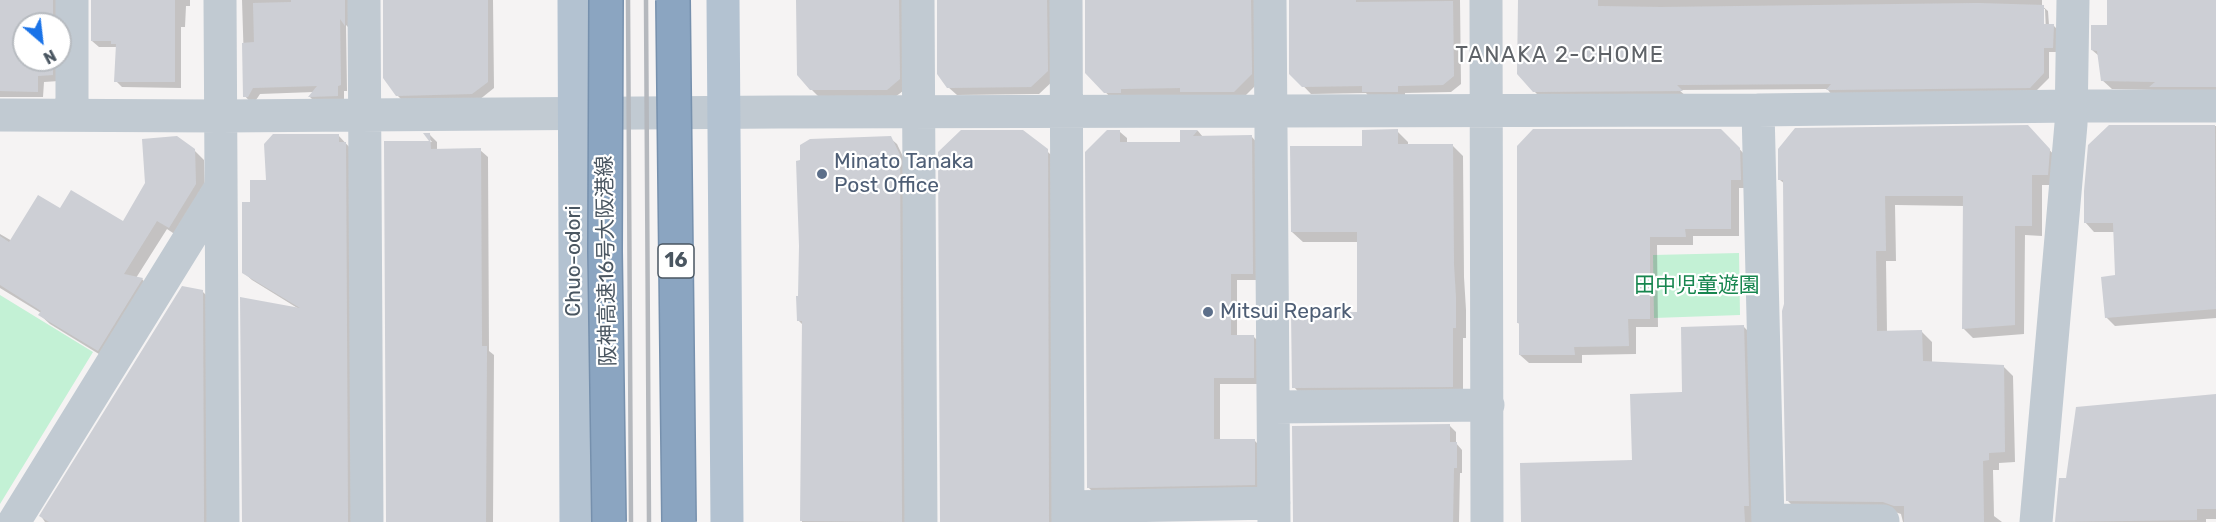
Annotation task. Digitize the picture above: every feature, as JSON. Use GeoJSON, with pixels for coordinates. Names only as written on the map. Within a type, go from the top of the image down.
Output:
{"type":"FeatureCollection","features":[{"type":"Feature","properties":{"kind":"highway","name":"阪神高速16号大阪港線"},"geometry":{"type":"LineString","coordinates":[[606,0],[605,251],[609,522]]}},
{"type":"Feature","properties":{"kind":"highway","name":"16"},"geometry":{"type":"LineString","coordinates":[[673,0],[680,522]]}},
{"type":"Feature","properties":{"kind":"main road","name":"Chuo-odori"},"geometry":{"type":"LineString","coordinates":[[574,0],[576,522]]}},
{"type":"Feature","properties":{"kind":"main road"},"geometry":{"type":"LineString","coordinates":[[723,0],[727,522]]}},
{"type":"Feature","properties":{"kind":"street"},"geometry":{"type":"LineString","coordinates":[[72,0],[72,115]]}},
{"type":"Feature","properties":{"kind":"street"},"geometry":{"type":"LineString","coordinates":[[220,0],[223,522]]}},
{"type":"Feature","properties":{"kind":"street"},"geometry":{"type":"LineString","coordinates":[[364,0],[367,522]]}},
{"type":"Feature","properties":{"kind":"street"},"geometry":{"type":"LineString","coordinates":[[918,0],[921,522]]}},
{"type":"Feature","properties":{"kind":"street"},"geometry":{"type":"LineString","coordinates":[[1066,0],[1068,514],[1274,512],[1270,0]]}},
{"type":"Feature","properties":{"kind":"street"},"geometry":{"type":"LineString","coordinates":[[1486,0],[1487,522]]}},
{"type":"Feature","properties":{"kind":"street"},"geometry":{"type":"LineString","coordinates":[[2036,522],[2072,106],[2073,0]]}},
{"type":"Feature","properties":{"kind":"street"},"geometry":{"type":"LineString","coordinates":[[0,115],[1758,110],[2216,106]]}},
{"type":"Feature","properties":{"kind":"street"},"geometry":{"type":"LineString","coordinates":[[1758,110],[1768,521],[1883,521]]}},
{"type":"Feature","properties":{"kind":"street"},"geometry":{"type":"LineString","coordinates":[[21,520],[221,187]]}},
{"type":"Feature","properties":{"kind":"street"},"geometry":{"type":"LineString","coordinates":[[1274,407],[1488,405]]}},
{"type":"Feature","properties":{"kind":"green space","name":"田中児童遊園"},"geometry":{"type":"Polygon","coordinates":[[[1739,253],[1740,315],[1654,318],[1653,255],[1739,253]]]}},
{"type":"Feature","properties":{"kind":"green space"},"geometry":{"type":"Polygon","coordinates":[[[0,295],[93,352],[0,504],[0,295]]]}},
{"type":"Feature","properties":{"kind":"building"},"geometry":{"type":"Polygon","coordinates":[[[0,0],[53,0],[53,12],[12,12],[12,72],[53,72],[53,75],[38,76],[38,92],[0,91],[0,0]]]}},
{"type":"Feature","properties":{"kind":"building"},"geometry":{"type":"Polygon","coordinates":[[[91,0],[175,0],[175,82],[114,82],[116,44],[111,44],[111,41],[91,41],[91,0]]]}},
{"type":"Feature","properties":{"kind":"building"},"geometry":{"type":"Polygon","coordinates":[[[291,0],[345,0],[345,26],[340,19],[341,85],[338,86],[338,96],[308,97],[317,86],[253,88],[248,97],[243,97],[242,43],[254,42],[253,3],[291,2],[291,0]]]}},
{"type":"Feature","properties":{"kind":"building"},"geometry":{"type":"Polygon","coordinates":[[[383,0],[488,0],[488,82],[472,94],[396,96],[383,78],[383,0]]]}},
{"type":"Feature","properties":{"kind":"building"},"geometry":{"type":"Polygon","coordinates":[[[796,0],[899,0],[900,79],[887,90],[810,90],[797,75],[796,0]]]}},
{"type":"Feature","properties":{"kind":"building"},"geometry":{"type":"Polygon","coordinates":[[[937,0],[1047,0],[1048,71],[1031,87],[947,88],[937,74],[937,0]]]}},
{"type":"Feature","properties":{"kind":"building"},"geometry":{"type":"Polygon","coordinates":[[[1085,0],[1251,0],[1252,74],[1234,92],[1180,92],[1180,88],[1121,89],[1121,93],[1104,93],[1085,73],[1085,0]]]}},
{"type":"Feature","properties":{"kind":"building"},"geometry":{"type":"Polygon","coordinates":[[[1289,0],[1453,1],[1454,76],[1443,85],[1398,86],[1398,92],[1362,92],[1362,86],[1302,87],[1289,74],[1289,0]]]}},
{"type":"Feature","properties":{"kind":"building"},"geometry":{"type":"Polygon","coordinates":[[[1518,0],[1598,0],[1598,6],[1661,7],[1978,3],[2044,5],[2044,24],[2054,24],[2053,48],[2044,48],[2044,73],[2030,88],[1826,90],[1831,84],[1677,85],[1683,91],[1533,92],[1517,74],[1518,0]]]}},
{"type":"Feature","properties":{"kind":"building"},"geometry":{"type":"Polygon","coordinates":[[[2107,0],[2216,0],[2216,87],[2149,87],[2155,82],[2101,81],[2097,51],[2091,50],[2091,25],[2107,25],[2107,0]]]}},
{"type":"Feature","properties":{"kind":"building"},"geometry":{"type":"Polygon","coordinates":[[[2028,125],[2050,149],[2048,175],[2032,175],[2032,226],[2015,226],[2015,325],[1962,329],[1963,196],[1885,196],[1886,251],[1876,251],[1877,331],[1922,330],[1923,361],[2004,365],[2005,452],[1989,453],[1989,460],[1983,461],[1984,522],[1904,522],[1904,506],[1894,506],[1883,502],[1786,501],[1782,311],[1784,304],[1783,180],[1778,180],[1778,149],[1795,128],[2028,125]]]}},
{"type":"Feature","properties":{"kind":"building"},"geometry":{"type":"Polygon","coordinates":[[[2109,125],[2215,125],[2216,309],[2105,318],[2101,277],[2115,275],[2113,223],[2084,223],[2084,191],[2088,145],[2109,125]]]}},
{"type":"Feature","properties":{"kind":"building"},"geometry":{"type":"Polygon","coordinates":[[[1398,129],[1398,144],[1453,144],[1456,328],[1453,328],[1453,387],[1292,388],[1291,312],[1357,312],[1357,232],[1291,232],[1290,146],[1362,146],[1362,130],[1398,129]]]}},
{"type":"Feature","properties":{"kind":"building"},"geometry":{"type":"Polygon","coordinates":[[[1533,129],[1721,129],[1740,148],[1741,180],[1731,180],[1731,229],[1685,229],[1686,237],[1650,237],[1650,319],[1628,319],[1629,346],[1574,347],[1575,355],[1519,355],[1517,146],[1533,129]]]}},
{"type":"Feature","properties":{"kind":"building"},"geometry":{"type":"Polygon","coordinates":[[[961,130],[1023,130],[1048,149],[1049,522],[940,522],[938,152],[961,130]]]}},
{"type":"Feature","properties":{"kind":"building"},"geometry":{"type":"Polygon","coordinates":[[[1107,130],[1120,130],[1120,142],[1180,142],[1180,130],[1198,130],[1193,136],[1252,135],[1253,274],[1231,274],[1231,335],[1254,335],[1254,378],[1214,378],[1214,439],[1255,439],[1255,485],[1087,488],[1085,152],[1107,130]]]}},
{"type":"Feature","properties":{"kind":"building"},"geometry":{"type":"Polygon","coordinates":[[[423,133],[430,133],[431,149],[481,148],[482,346],[487,346],[486,522],[386,522],[384,141],[429,141],[423,133]]]}},
{"type":"Feature","properties":{"kind":"building"},"geometry":{"type":"Polygon","coordinates":[[[273,134],[339,134],[339,142],[346,142],[348,522],[242,522],[240,297],[300,308],[242,273],[242,202],[250,202],[250,180],[266,180],[264,144],[273,134]]]}},
{"type":"Feature","properties":{"kind":"building"},"geometry":{"type":"Polygon","coordinates":[[[177,136],[195,149],[196,184],[169,228],[157,221],[124,274],[143,278],[98,351],[38,315],[41,311],[0,285],[0,236],[9,242],[38,195],[60,208],[71,190],[123,221],[145,183],[142,139],[177,136]]]}},
{"type":"Feature","properties":{"kind":"building"},"geometry":{"type":"Polygon","coordinates":[[[891,136],[900,155],[902,522],[800,521],[802,321],[797,321],[796,296],[798,296],[799,246],[796,161],[800,160],[800,145],[810,139],[891,136]]]}},
{"type":"Feature","properties":{"kind":"building"},"geometry":{"type":"Polygon","coordinates":[[[182,286],[203,290],[204,522],[49,522],[39,516],[182,286]]]}},
{"type":"Feature","properties":{"kind":"building"},"geometry":{"type":"Polygon","coordinates":[[[1744,325],[1749,506],[1744,506],[1745,522],[1521,522],[1520,463],[1632,460],[1630,394],[1682,392],[1681,327],[1744,325]]]}},
{"type":"Feature","properties":{"kind":"building"},"geometry":{"type":"Polygon","coordinates":[[[2216,394],[2216,509],[2197,509],[2197,520],[2055,522],[2059,478],[2066,478],[2076,407],[2216,394]]]}},
{"type":"Feature","properties":{"kind":"building"},"geometry":{"type":"Polygon","coordinates":[[[1450,424],[1450,442],[1457,442],[1453,522],[1293,522],[1292,426],[1450,424]]]}},
{"type":"Feature","properties":{"kind":"railway"},"geometry":{"type":"LineString","coordinates":[[628,0],[631,522]]}},
{"type":"Feature","properties":{"kind":"railway"},"geometry":{"type":"LineString","coordinates":[[646,0],[649,522]]}},
{"type":"Feature","properties":{"kind":"place","name":"Minato Tanaka Post Office"},"geometry":{"type":"Point","coordinates":[822,174]}},
{"type":"Feature","properties":{"kind":"place","name":"Mitsui Repark"},"geometry":{"type":"Point","coordinates":[1208,312]}},
{"type":"Feature","properties":{"kind":"district","name":"TANAKA 2-CHOME"},"geometry":{"type":"Point","coordinates":[1560,56]}}]}
